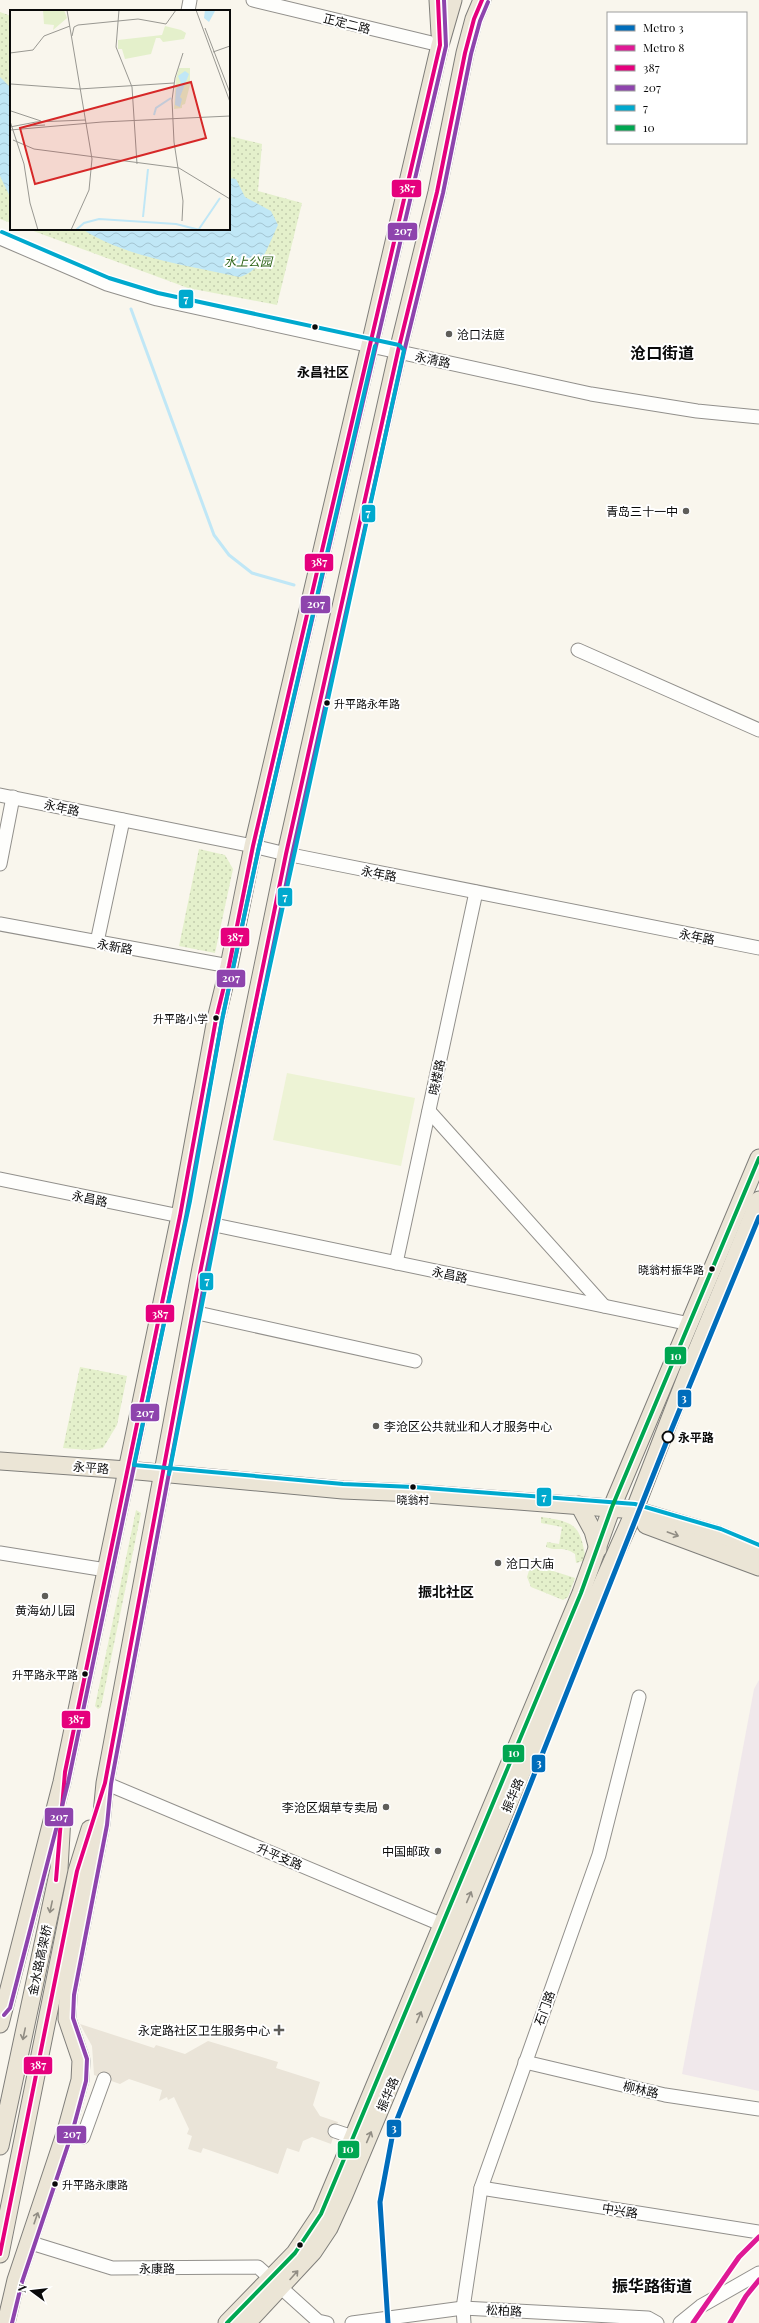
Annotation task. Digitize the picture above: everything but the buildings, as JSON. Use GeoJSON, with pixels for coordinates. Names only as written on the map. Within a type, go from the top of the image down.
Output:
{"type":"FeatureCollection","features":[{"type":"Feature","properties":{"kind":"main road"},"geometry":{"type":"LineString","coordinates":[[438,0],[440,45]]}},
{"type":"Feature","properties":{"kind":"main road"},"geometry":{"type":"LineString","coordinates":[[0,2024],[2,2009],[64,1772],[180,1216],[216,1019],[230,966],[253,846],[369,345],[440,45],[453,0]]}},
{"type":"Feature","properties":{"kind":"main road"},"geometry":{"type":"LineString","coordinates":[[472,0],[474,19]]}},
{"type":"Feature","properties":{"kind":"main road"},"geometry":{"type":"LineString","coordinates":[[6,2323],[16,2280],[66,2131],[80,2080],[81,2060],[69,2028],[66,2008],[101,1824],[105,1783],[210,1224],[286,854],[398,351],[437,192],[465,53],[474,19],[482,0]]}},
{"type":"Feature","properties":{"kind":"main road","name":"振华路"},"geometry":{"type":"LineString","coordinates":[[228,2323],[313,2252],[329,2228],[598,1549],[612,1508],[759,1158]]}},
{"type":"Feature","properties":{"kind":"main road","name":"振华路"},"geometry":{"type":"LineString","coordinates":[[247,2323],[277,2283],[321,2214],[353,2137],[449,1928],[633,1515],[690,1367],[759,1200]]}},
{"type":"Feature","properties":{"kind":"main road","name":"永平路"},"geometry":{"type":"LineString","coordinates":[[0,1461],[127,1470],[343,1490],[612,1508],[633,1515],[759,1567]]}},
{"type":"Feature","properties":{"kind":"main road"},"geometry":{"type":"LineString","coordinates":[[579,1505],[593,1531],[598,1549]]}},
{"type":"Feature","properties":{"kind":"main road","name":"永平路"},"geometry":{"type":"LineString","coordinates":[[633,1515],[719,1535],[759,1552]]}},
{"type":"Feature","properties":{"kind":"main road","name":"金水路高架桥"},"geometry":{"type":"LineString","coordinates":[[0,2146],[59,1869],[64,1772]]}},
{"type":"Feature","properties":{"kind":"main road","name":"金水路高架桥"},"geometry":{"type":"LineString","coordinates":[[0,2254],[77,1871],[105,1783]]}},
{"type":"Feature","properties":{"kind":"street"},"geometry":{"type":"LineString","coordinates":[[188,10],[190,0]]}},
{"type":"Feature","properties":{"kind":"street","name":"正定二路"},"geometry":{"type":"LineString","coordinates":[[253,0],[440,45]]}},
{"type":"Feature","properties":{"kind":"street","name":"永清路"},"geometry":{"type":"LineString","coordinates":[[0,238],[107,284],[157,299],[591,394],[697,411],[759,417]]}},
{"type":"Feature","properties":{"kind":"street"},"geometry":{"type":"LineString","coordinates":[[578,650],[759,730]]}},
{"type":"Feature","properties":{"kind":"street","name":"永年路"},"geometry":{"type":"LineString","coordinates":[[0,795],[286,854],[759,948]]}},
{"type":"Feature","properties":{"kind":"street"},"geometry":{"type":"LineString","coordinates":[[0,864],[13,797]]}},
{"type":"Feature","properties":{"kind":"street"},"geometry":{"type":"LineString","coordinates":[[97,942],[123,820]]}},
{"type":"Feature","properties":{"kind":"street","name":"晓楼路"},"geometry":{"type":"LineString","coordinates":[[396,1263],[476,892]]}},
{"type":"Feature","properties":{"kind":"street","name":"永新路"},"geometry":{"type":"LineString","coordinates":[[0,924],[230,966]]}},
{"type":"Feature","properties":{"kind":"street"},"geometry":{"type":"LineString","coordinates":[[429,1111],[604,1306]]}},
{"type":"Feature","properties":{"kind":"street","name":"永昌路"},"geometry":{"type":"LineString","coordinates":[[0,1179],[180,1216]]}},
{"type":"Feature","properties":{"kind":"street","name":"永昌路"},"geometry":{"type":"LineString","coordinates":[[210,1224],[690,1324]]}},
{"type":"Feature","properties":{"kind":"street"},"geometry":{"type":"LineString","coordinates":[[193,1312],[415,1361]]}},
{"type":"Feature","properties":{"kind":"street"},"geometry":{"type":"LineString","coordinates":[[0,1553],[106,1570]]}},
{"type":"Feature","properties":{"kind":"street","name":"石门路"},"geometry":{"type":"LineString","coordinates":[[464,2323],[463,2308],[481,2188],[524,2062],[599,1855],[639,1696]]}},
{"type":"Feature","properties":{"kind":"street","name":"升平支路"},"geometry":{"type":"LineString","coordinates":[[105,1783],[449,1928]]}},
{"type":"Feature","properties":{"kind":"street","name":"柳林路"},"geometry":{"type":"LineString","coordinates":[[524,2062],[665,2095],[759,2109]]}},
{"type":"Feature","properties":{"kind":"street"},"geometry":{"type":"LineString","coordinates":[[83,2137],[104,2079]]}},
{"type":"Feature","properties":{"kind":"street"},"geometry":{"type":"LineString","coordinates":[[335,2131],[353,2137]]}},
{"type":"Feature","properties":{"kind":"street","name":"中兴路"},"geometry":{"type":"LineString","coordinates":[[481,2188],[759,2232]]}},
{"type":"Feature","properties":{"kind":"street","name":"永康路"},"geometry":{"type":"LineString","coordinates":[[28,2242],[112,2268],[250,2266],[263,2269],[277,2283]]}},
{"type":"Feature","properties":{"kind":"street"},"geometry":{"type":"LineString","coordinates":[[680,2323],[701,2306],[759,2273]]}},
{"type":"Feature","properties":{"kind":"street"},"geometry":{"type":"LineString","coordinates":[[277,2283],[318,2321],[327,2323]]}},
{"type":"Feature","properties":{"kind":"street","name":"松柏路"},"geometry":{"type":"LineString","coordinates":[[352,2323],[463,2308],[648,2318],[657,2323]]}},
{"type":"Feature","properties":{"kind":"shaded area"},"geometry":{"type":"Polygon","coordinates":[[[759,1680],[759,2091],[682,2074],[754,1689],[759,1680]]]}},
{"type":"Feature","properties":{"kind":"shaded area"},"geometry":{"type":"Polygon","coordinates":[[[80,2024],[154,2048],[156,2045],[185,2054],[208,2041],[278,2062],[276,2068],[320,2082],[313,2105],[320,2116],[338,2122],[331,2144],[312,2137],[303,2141],[299,2152],[287,2148],[278,2174],[203,2148],[201,2153],[188,2149],[192,2136],[187,2134],[189,2129],[174,2097],[168,2100],[167,2097],[159,2101],[162,2090],[129,2079],[120,2084],[94,2075],[92,2046],[80,2024]]]}},
{"type":"Feature","properties":{"kind":"green space"},"geometry":{"type":"Polygon","coordinates":[[[0,12],[10,16],[10,223],[0,219],[0,12]]]}},
{"type":"Feature","properties":{"kind":"green space","name":"水上公园"},"geometry":{"type":"Polygon","coordinates":[[[230,136],[262,144],[258,191],[302,203],[277,305],[188,288],[31,230],[230,230],[230,136]]]}},
{"type":"Feature","properties":{"kind":"green space"},"geometry":{"type":"Polygon","coordinates":[[[199,849],[225,855],[233,869],[215,953],[179,946],[199,849]]]}},
{"type":"Feature","properties":{"kind":"green space"},"geometry":{"type":"Polygon","coordinates":[[[287,1073],[415,1098],[401,1166],[273,1140],[287,1073]]]}},
{"type":"Feature","properties":{"kind":"green space"},"geometry":{"type":"Polygon","coordinates":[[[80,1367],[127,1376],[117,1425],[103,1448],[88,1450],[63,1448],[80,1367]]]}},
{"type":"Feature","properties":{"kind":"green space"},"geometry":{"type":"Polygon","coordinates":[[[136,1510],[141,1513],[101,1707],[98,1709],[95,1706],[136,1510]]]}},
{"type":"Feature","properties":{"kind":"green space"},"geometry":{"type":"Polygon","coordinates":[[[541,1517],[562,1521],[574,1527],[581,1539],[586,1560],[576,1563],[575,1554],[571,1551],[546,1547],[547,1542],[559,1544],[562,1527],[541,1523],[541,1517]]]}},
{"type":"Feature","properties":{"kind":"green space"},"geometry":{"type":"Polygon","coordinates":[[[533,1558],[547,1569],[575,1578],[568,1597],[563,1600],[531,1587],[527,1577],[533,1558]]]}},
{"type":"Feature","properties":{"kind":"water"},"geometry":{"type":"Polygon","coordinates":[[[0,77],[10,87],[10,197],[0,176],[0,77]]]}},
{"type":"Feature","properties":{"kind":"water"},"geometry":{"type":"Polygon","coordinates":[[[230,178],[236,179],[245,197],[271,211],[278,225],[259,264],[247,274],[239,277],[138,254],[100,239],[84,230],[230,230],[230,178]]]}},
{"type":"Feature","properties":{"kind":"waterway"},"geometry":{"type":"LineString","coordinates":[[131,309],[214,535],[229,555],[252,573],[294,585]]}},
{"type":"Feature","properties":{"kind":"metro line","name":"3"},"geometry":{"type":"LineString","coordinates":[[388,2323],[380,2202],[394,2127],[668,1438],[759,1217]]}},
{"type":"Feature","properties":{"kind":"metro line","name":"8"},"geometry":{"type":"LineString","coordinates":[[693,2323],[739,2257],[759,2237]]}},
{"type":"Feature","properties":{"kind":"metro line","name":"8"},"geometry":{"type":"LineString","coordinates":[[730,2323],[746,2296],[759,2280]]}},
{"type":"Feature","properties":{"kind":"transit line","name":"387"},"geometry":{"type":"LineString","coordinates":[[56,1880],[65,1772],[180,1216],[216,1019],[229,966],[253,846],[440,45],[438,0]]}},
{"type":"Feature","properties":{"kind":"transit line","name":"207"},"geometry":{"type":"LineString","coordinates":[[4,2015],[10,2008],[68,1783],[186,1217],[222,1020],[259,847],[446,46],[444,0]]}},
{"type":"Feature","properties":{"kind":"transit line","name":"387"},"geometry":{"type":"LineString","coordinates":[[0,2254],[77,1871],[105,1783],[201,1268],[286,854],[398,351],[437,192],[465,53],[474,19],[482,0]]}},
{"type":"Feature","properties":{"kind":"transit line","name":"207"},"geometry":{"type":"LineString","coordinates":[[12,2323],[22,2282],[72,2133],[86,2081],[87,2059],[73,2018],[74,1995],[107,1825],[111,1784],[207,1269],[292,855],[404,352],[443,193],[471,54],[480,21],[488,2]]}},
{"type":"Feature","properties":{"kind":"transit line","name":"7"},"geometry":{"type":"LineString","coordinates":[[2,232],[109,278],[158,293],[399,345],[404,350],[251,1053],[169,1474]]}},
{"type":"Feature","properties":{"kind":"transit line","name":"7"},"geometry":{"type":"LineString","coordinates":[[375,346],[259,847],[222,1020],[190,1201],[134,1465],[343,1484],[413,1487],[635,1504],[721,1529],[759,1545]]}},
{"type":"Feature","properties":{"kind":"transit line","name":"10"},"geometry":{"type":"LineString","coordinates":[[227,2323],[295,2253],[321,2214],[581,1593],[612,1507],[759,1158]]}},
{"type":"Feature","properties":{"kind":"place","name":"沧口法庭"},"geometry":{"type":"Point","coordinates":[449,334]}},
{"type":"Feature","properties":{"kind":"place","name":"青岛三十一中"},"geometry":{"type":"Point","coordinates":[686,511]}},
{"type":"Feature","properties":{"kind":"place","name":"升平路永年路"},"geometry":{"type":"Point","coordinates":[327,703]}},
{"type":"Feature","properties":{"kind":"place","name":"升平路小学"},"geometry":{"type":"Point","coordinates":[216,1018]}},
{"type":"Feature","properties":{"kind":"place","name":"晓翁村振华路"},"geometry":{"type":"Point","coordinates":[712,1269]}},
{"type":"Feature","properties":{"kind":"place","name":"李沧区公共就业和人才服务中心"},"geometry":{"type":"Point","coordinates":[376,1426]}},
{"type":"Feature","properties":{"kind":"place","name":"永平路"},"geometry":{"type":"Point","coordinates":[668,1437]}},
{"type":"Feature","properties":{"kind":"place","name":"晓翁村"},"geometry":{"type":"Point","coordinates":[413,1487]}},
{"type":"Feature","properties":{"kind":"place","name":"沧口大庙"},"geometry":{"type":"Point","coordinates":[498,1563]}},
{"type":"Feature","properties":{"kind":"place","name":"黄海幼儿园"},"geometry":{"type":"Point","coordinates":[45,1596]}},
{"type":"Feature","properties":{"kind":"place","name":"升平路永平路"},"geometry":{"type":"Point","coordinates":[85,1674]}},
{"type":"Feature","properties":{"kind":"place","name":"李沧区烟草专卖局"},"geometry":{"type":"Point","coordinates":[386,1807]}},
{"type":"Feature","properties":{"kind":"place","name":"中国邮政"},"geometry":{"type":"Point","coordinates":[438,1851]}},
{"type":"Feature","properties":{"kind":"place","name":"永定路社区卫生服务中心"},"geometry":{"type":"Point","coordinates":[279,2030]}},
{"type":"Feature","properties":{"kind":"place","name":"升平路永康路"},"geometry":{"type":"Point","coordinates":[55,2184]}},
{"type":"Feature","properties":{"kind":"district","name":"沧口街道"},"geometry":{"type":"Point","coordinates":[662,352]}},
{"type":"Feature","properties":{"kind":"district","name":"永昌社区"},"geometry":{"type":"Point","coordinates":[323,371]}},
{"type":"Feature","properties":{"kind":"district","name":"振北社区"},"geometry":{"type":"Point","coordinates":[446,1591]}},
{"type":"Feature","properties":{"kind":"district","name":"振华路街道"},"geometry":{"type":"Point","coordinates":[652,2285]}}]}
